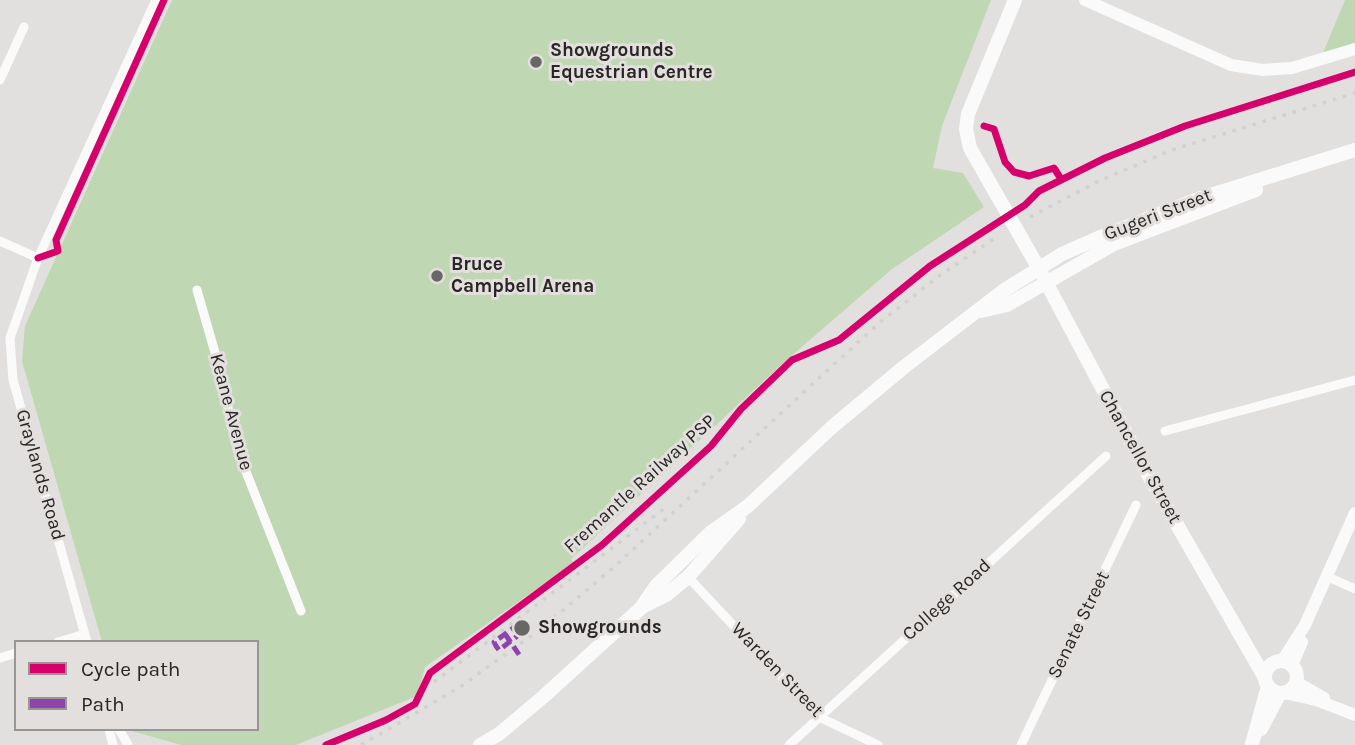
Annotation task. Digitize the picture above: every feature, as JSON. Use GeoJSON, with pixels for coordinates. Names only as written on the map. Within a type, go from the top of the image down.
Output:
{"type":"FeatureCollection","features":[{"type":"Feature","properties":{"kind":"main road","name":"Chancellor Street"},"geometry":{"type":"LineString","coordinates":[[1015,0],[968,114],[966,130],[970,148],[1042,274],[1149,476],[1247,644],[1258,672],[1296,682]]}},
{"type":"Feature","properties":{"kind":"main road","name":"Gugeri Street"},"geometry":{"type":"LineString","coordinates":[[640,608],[666,595],[688,576],[748,506],[832,427],[977,313],[1007,305],[1042,274],[1103,236],[1198,199],[1355,150]]}},
{"type":"Feature","properties":{"kind":"main road","name":"Gugeri Street"},"geometry":{"type":"LineString","coordinates":[[1042,274],[1252,191],[1355,160]]}},
{"type":"Feature","properties":{"kind":"main road","name":"Gugeri Street"},"geometry":{"type":"LineString","coordinates":[[480,745],[499,734],[543,696],[640,608],[656,586],[710,533],[748,506]]}},
{"type":"Feature","properties":{"kind":"main road"},"geometry":{"type":"LineString","coordinates":[[1252,744],[1277,677]]}},
{"type":"Feature","properties":{"kind":"street","name":"Graylands Road"},"geometry":{"type":"LineString","coordinates":[[86,638],[13,380],[10,338],[38,258],[156,0]]}},
{"type":"Feature","properties":{"kind":"street"},"geometry":{"type":"LineString","coordinates":[[1085,0],[1231,65],[1263,70],[1292,68],[1355,49]]}},
{"type":"Feature","properties":{"kind":"street"},"geometry":{"type":"LineString","coordinates":[[0,80],[24,27]]}},
{"type":"Feature","properties":{"kind":"street"},"geometry":{"type":"LineString","coordinates":[[0,241],[38,258]]}},
{"type":"Feature","properties":{"kind":"street","name":"Keane Avenue"},"geometry":{"type":"LineString","coordinates":[[197,290],[220,370],[237,449],[301,611]]}},
{"type":"Feature","properties":{"kind":"street"},"geometry":{"type":"LineString","coordinates":[[0,363],[12,366]]}},
{"type":"Feature","properties":{"kind":"street"},"geometry":{"type":"LineString","coordinates":[[1165,431],[1355,380]]}},
{"type":"Feature","properties":{"kind":"street","name":"College Road"},"geometry":{"type":"LineString","coordinates":[[789,745],[1106,456]]}},
{"type":"Feature","properties":{"kind":"street","name":"Senate Street"},"geometry":{"type":"LineString","coordinates":[[1021,745],[1136,505]]}},
{"type":"Feature","properties":{"kind":"street"},"geometry":{"type":"LineString","coordinates":[[1355,513],[1305,625],[1303,639],[1277,677],[1355,715]]}},
{"type":"Feature","properties":{"kind":"street","name":"Warden Street"},"geometry":{"type":"LineString","coordinates":[[688,576],[819,717],[878,745]]}},
{"type":"Feature","properties":{"kind":"street"},"geometry":{"type":"LineString","coordinates":[[1328,577],[1355,589]]}},
{"type":"Feature","properties":{"kind":"street"},"geometry":{"type":"LineString","coordinates":[[1296,682],[1339,708]]}},
{"type":"Feature","properties":{"kind":"green space"},"geometry":{"type":"Polygon","coordinates":[[[172,0],[991,0],[942,126],[933,168],[963,173],[984,207],[892,269],[782,364],[571,559],[574,563],[425,667],[417,696],[296,745],[181,745],[132,731],[259,731],[259,640],[101,640],[22,361],[25,326],[172,0]]]}},
{"type":"Feature","properties":{"kind":"green space"},"geometry":{"type":"Polygon","coordinates":[[[1345,0],[1355,0],[1355,44],[1323,53],[1345,0]]]}},
{"type":"Feature","properties":{"kind":"railway"},"geometry":{"type":"LineString","coordinates":[[1030,217],[1099,181],[1172,150],[1355,93]]}},
{"type":"Feature","properties":{"kind":"railway"},"geometry":{"type":"LineString","coordinates":[[361,745],[460,687],[542,628],[614,567],[879,323],[939,276],[998,236]]}},
{"type":"Feature","properties":{"kind":"railway"},"geometry":{"type":"LineString","coordinates":[[434,682],[665,508]]}},
{"type":"Feature","properties":{"kind":"marked path"},"geometry":{"type":"LineString","coordinates":[[519,624],[494,642],[496,646],[499,650],[524,631]]}},
{"type":"Feature","properties":{"kind":"marked path"},"geometry":{"type":"LineString","coordinates":[[505,634],[520,656]]}},
{"type":"Feature","properties":{"kind":"cycle path"},"geometry":{"type":"LineString","coordinates":[[38,258],[58,251],[56,240],[164,0]]}},
{"type":"Feature","properties":{"kind":"cycle path","name":"Fremantle Railway PSP"},"geometry":{"type":"LineString","coordinates":[[326,745],[386,720],[415,704],[430,673],[602,545],[711,446],[741,409],[792,360],[839,340],[930,266],[1025,205],[1039,191],[1105,158],[1185,126],[1355,72]]}},
{"type":"Feature","properties":{"kind":"cycle path"},"geometry":{"type":"LineString","coordinates":[[984,126],[994,129],[1005,162],[1014,172],[1029,176],[1054,168],[1061,179]]}},
{"type":"Feature","properties":{"kind":"place","name":"Showgrounds Equestrian Centre"},"geometry":{"type":"Point","coordinates":[536,62]}},
{"type":"Feature","properties":{"kind":"place","name":"Bruce Campbell Arena"},"geometry":{"type":"Point","coordinates":[437,276]}},
{"type":"Feature","properties":{"kind":"place","name":"Showgrounds"},"geometry":{"type":"Point","coordinates":[522,628]}}]}
